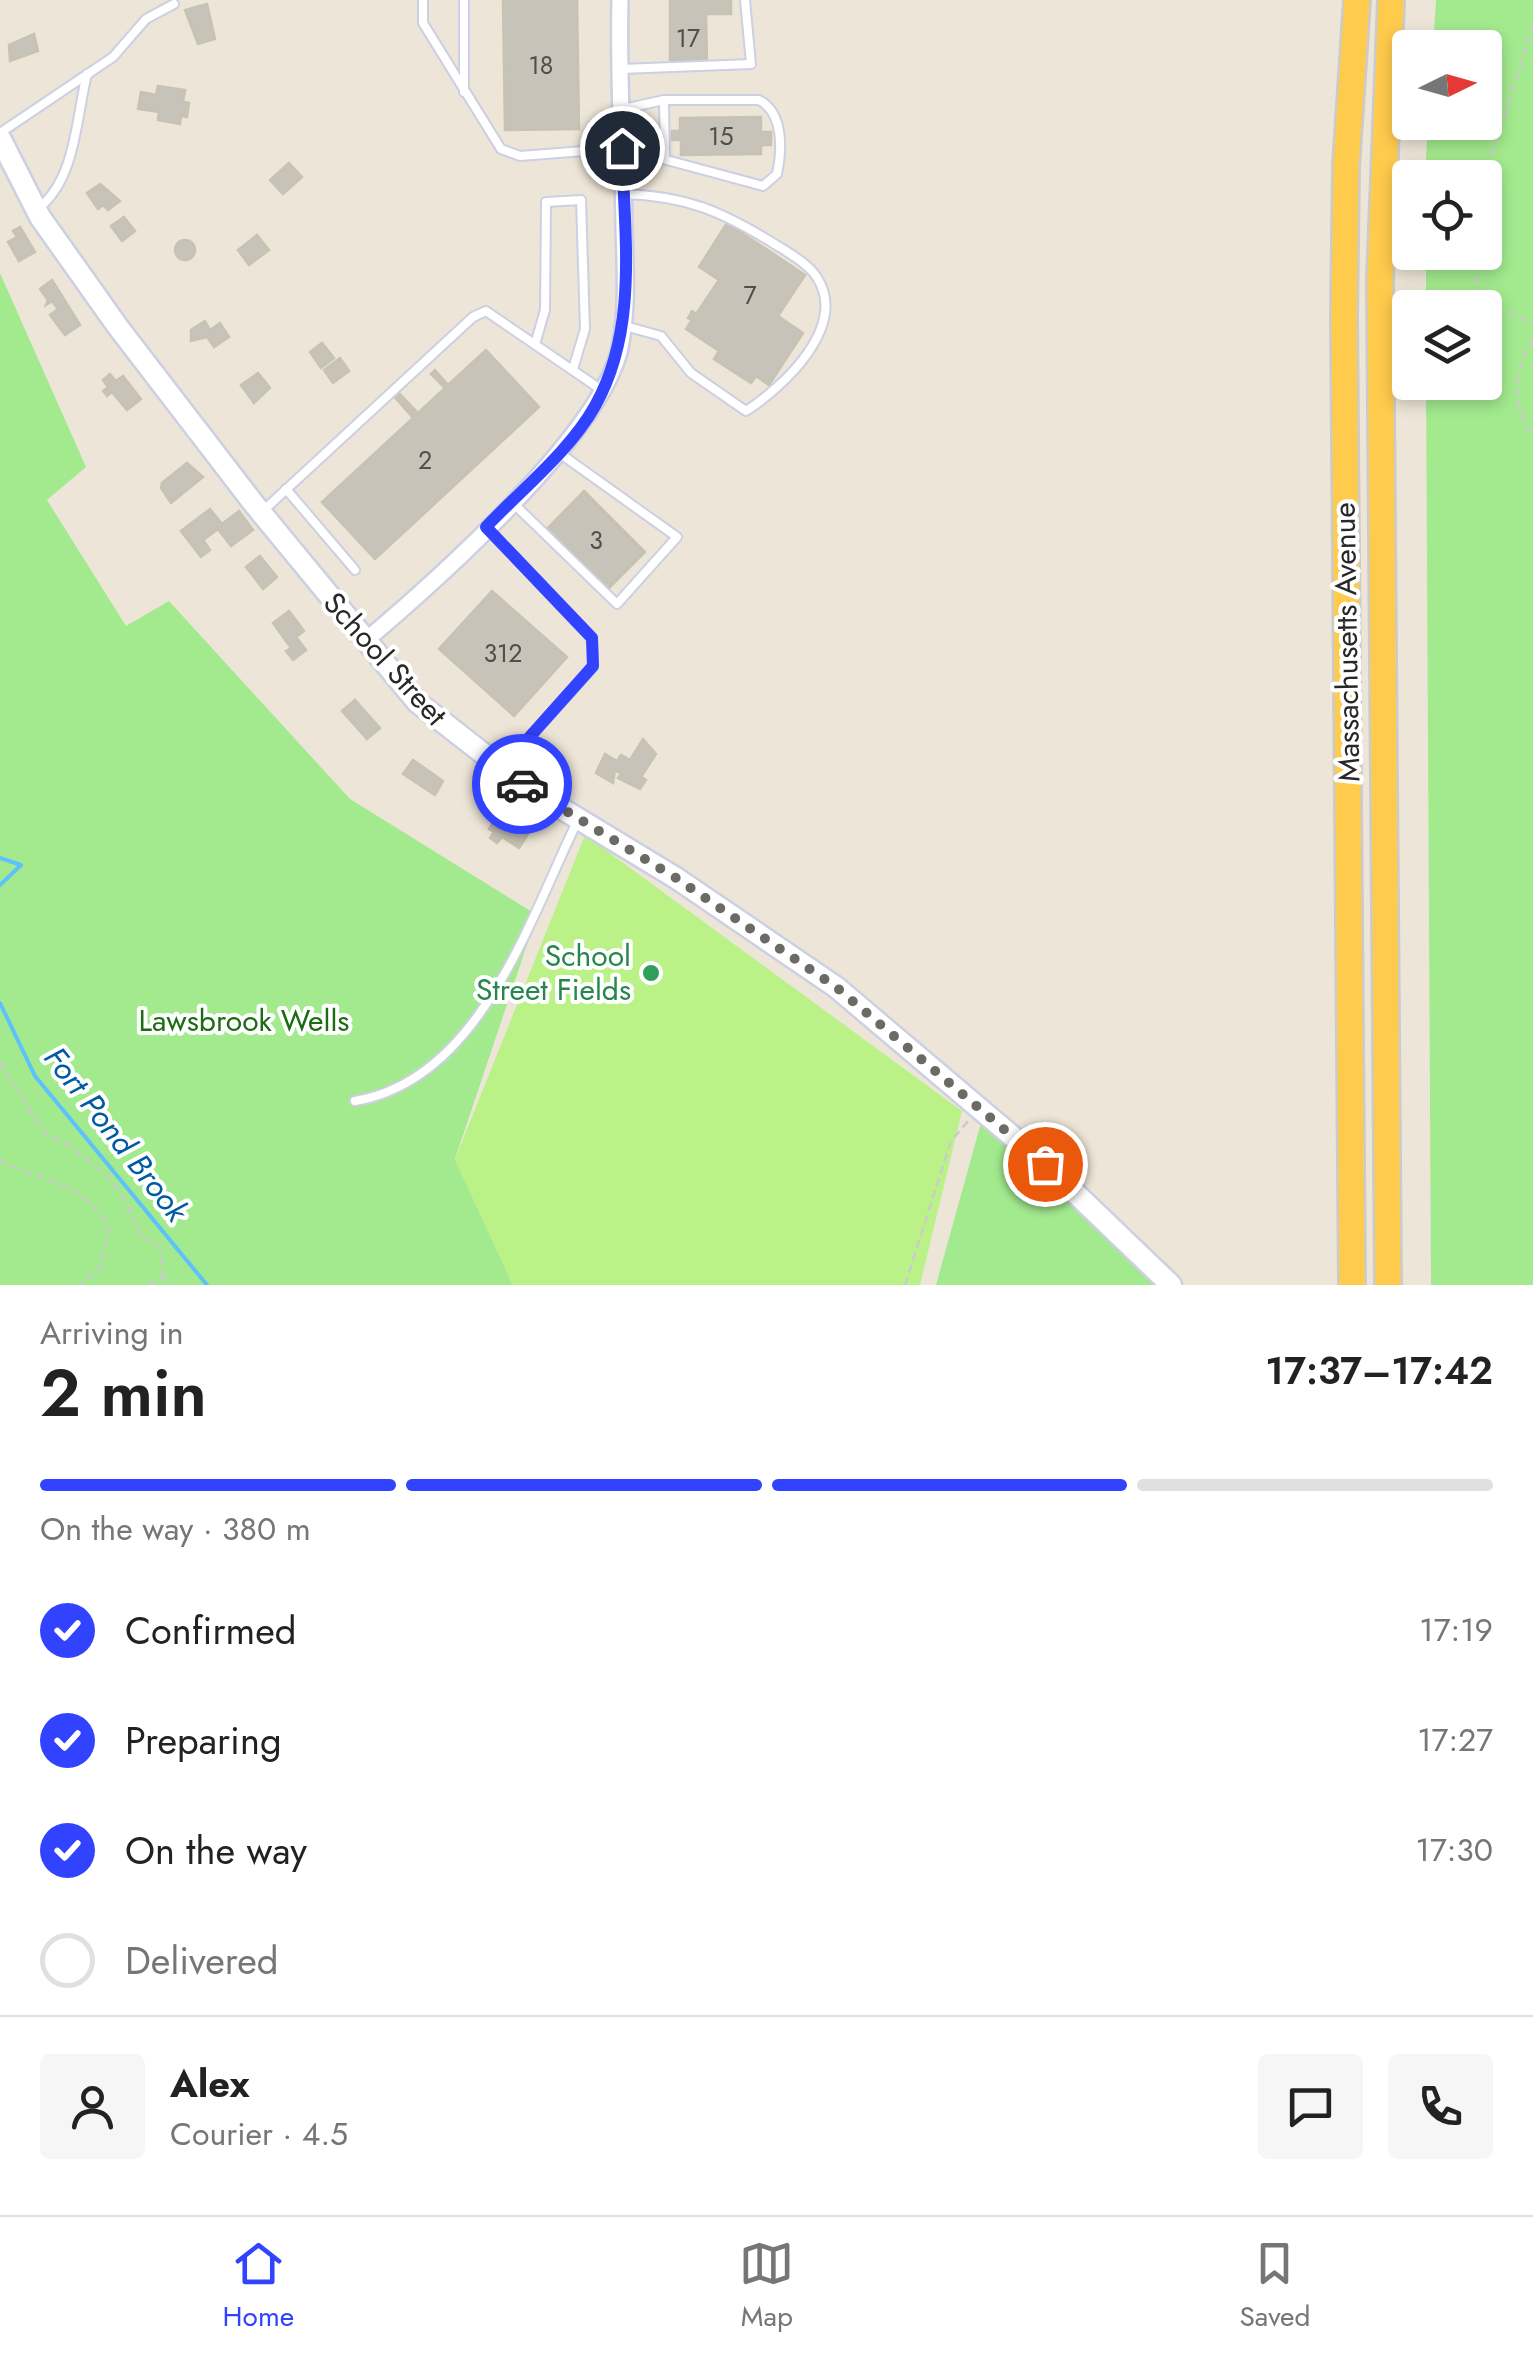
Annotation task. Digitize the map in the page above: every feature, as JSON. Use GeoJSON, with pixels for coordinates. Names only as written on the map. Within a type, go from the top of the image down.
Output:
{"type":"FeatureCollection","features":[{"type":"Feature","properties":{"kind":"highway","name":"Massachusetts Avenue"},"geometry":{"type":"LineString","coordinates":[[1352,1285],[1344,318],[1346,166],[1357,0]]}},
{"type":"Feature","properties":{"kind":"highway","name":"Massachusetts Avenue"},"geometry":{"type":"LineString","coordinates":[[1388,1285],[1380,282],[1391,0]]}},
{"type":"Feature","properties":{"kind":"street"},"geometry":{"type":"LineString","coordinates":[[364,642],[425,590],[558,452],[594,410],[619,352],[623,326],[624,194],[620,0]]}},
{"type":"Feature","properties":{"kind":"street","name":"School Street"},"geometry":{"type":"LineString","coordinates":[[0,136],[36,211],[261,513],[364,642],[431,715],[501,769],[836,987],[1045,1164],[1171,1285]]}},
{"type":"Feature","properties":{"kind":"lane"},"geometry":{"type":"LineString","coordinates":[[423,0],[423,24],[501,149],[520,156],[622,148],[764,186],[772,182],[779,165],[779,127],[768,104],[760,100],[664,100],[623,109]]}},
{"type":"Feature","properties":{"kind":"lane"},"geometry":{"type":"LineString","coordinates":[[464,0],[464,92]]}},
{"type":"Feature","properties":{"kind":"lane"},"geometry":{"type":"LineString","coordinates":[[621,69],[751,64],[745,0]]}},
{"type":"Feature","properties":{"kind":"lane"},"geometry":{"type":"LineString","coordinates":[[0,136],[113,57],[160,7],[174,4]]}},
{"type":"Feature","properties":{"kind":"lane"},"geometry":{"type":"LineString","coordinates":[[36,211],[56,194],[70,154],[87,74]]}},
{"type":"Feature","properties":{"kind":"lane"},"geometry":{"type":"LineString","coordinates":[[664,100],[665,158]]}},
{"type":"Feature","properties":{"kind":"lane"},"geometry":{"type":"LineString","coordinates":[[623,326],[661,336],[692,372],[746,412],[782,388],[810,352],[824,309],[817,277],[792,255],[721,211],[665,195],[624,194]]}},
{"type":"Feature","properties":{"kind":"lane"},"geometry":{"type":"LineString","coordinates":[[536,342],[546,310],[546,202],[581,200],[584,330],[573,369]]}},
{"type":"Feature","properties":{"kind":"lane"},"geometry":{"type":"LineString","coordinates":[[261,513],[473,316],[486,311],[602,391]]}},
{"type":"Feature","properties":{"kind":"lane"},"geometry":{"type":"LineString","coordinates":[[510,501],[618,604],[677,537],[558,452]]}},
{"type":"Feature","properties":{"kind":"lane"},"geometry":{"type":"LineString","coordinates":[[286,489],[355,570]]}},
{"type":"Feature","properties":{"kind":"lane"},"geometry":{"type":"LineString","coordinates":[[486,527],[592,638],[593,666],[501,769]]}},
{"type":"Feature","properties":{"kind":"lane"},"geometry":{"type":"LineString","coordinates":[[355,1101],[397,1087],[426,1069],[478,1018],[496,991],[579,818]]}},
{"type":"Feature","properties":{"kind":"path"},"geometry":{"type":"LineString","coordinates":[[1489,160],[1533,26]]}},
{"type":"Feature","properties":{"kind":"path"},"geometry":{"type":"LineString","coordinates":[[1473,270],[1484,300],[1533,324]]}},
{"type":"Feature","properties":{"kind":"path"},"geometry":{"type":"LineString","coordinates":[[1533,339],[1518,366],[1515,388],[1524,424],[1533,438]]}},
{"type":"Feature","properties":{"kind":"path"},"geometry":{"type":"LineString","coordinates":[[0,1064],[45,1133],[71,1147],[110,1178],[140,1235],[160,1248],[164,1278],[172,1285]]}},
{"type":"Feature","properties":{"kind":"path"},"geometry":{"type":"LineString","coordinates":[[905,1285],[951,1141],[979,1107]]}},
{"type":"Feature","properties":{"kind":"path"},"geometry":{"type":"LineString","coordinates":[[0,1160],[48,1176],[89,1198],[109,1226],[100,1268],[80,1285]]}},
{"type":"Feature","properties":{"kind":"path"},"geometry":{"type":"LineString","coordinates":[[146,1285],[164,1278]]}},
{"type":"Feature","properties":{"kind":"green space"},"geometry":{"type":"Polygon","coordinates":[[[1436,0],[1533,0],[1533,1285],[1431,1285],[1426,400],[1502,400],[1502,290],[1426,290],[1426,270],[1502,270],[1502,160],[1426,160],[1427,140],[1502,140],[1502,30],[1434,30],[1436,0]]]}},
{"type":"Feature","properties":{"kind":"green space","name":"Lawsbrook Wells"},"geometry":{"type":"Polygon","coordinates":[[[0,273],[86,467],[47,500],[126,626],[169,601],[350,799],[537,915],[455,1159],[513,1285],[0,1285],[0,273]]]}},
{"type":"Feature","properties":{"kind":"green space","name":"School Street Fields"},"geometry":{"type":"Polygon","coordinates":[[[585,835],[962,1111],[920,1285],[513,1285],[455,1159],[585,835]]]}},
{"type":"Feature","properties":{"kind":"green space"},"geometry":{"type":"Polygon","coordinates":[[[984,1112],[1160,1285],[936,1285],[984,1112]]]}},
{"type":"Feature","properties":{"kind":"building"},"geometry":{"type":"Polygon","coordinates":[[[503,0],[577,0],[579,129],[505,130],[503,0]]]}},
{"type":"Feature","properties":{"kind":"building"},"geometry":{"type":"Polygon","coordinates":[[[670,0],[731,0],[731,14],[706,14],[707,62],[670,62],[670,0]]]}},
{"type":"Feature","properties":{"kind":"building"},"geometry":{"type":"Polygon","coordinates":[[[207,4],[215,39],[198,44],[185,10],[207,4]]]}},
{"type":"Feature","properties":{"kind":"building"},"geometry":{"type":"Polygon","coordinates":[[[34,34],[38,51],[10,61],[9,45],[34,34]]]}},
{"type":"Feature","properties":{"kind":"building"},"geometry":{"type":"Polygon","coordinates":[[[158,86],[185,90],[183,102],[189,103],[187,117],[181,116],[180,124],[158,120],[159,112],[138,109],[141,92],[156,95],[158,86]]]}},
{"type":"Feature","properties":{"kind":"building"},"geometry":{"type":"Polygon","coordinates":[[[761,117],[761,132],[771,132],[771,145],[761,145],[761,154],[681,155],[681,140],[672,140],[672,131],[680,131],[680,118],[761,117]]]}},
{"type":"Feature","properties":{"kind":"building"},"geometry":{"type":"Polygon","coordinates":[[[289,163],[302,177],[283,194],[270,180],[289,163]]]}},
{"type":"Feature","properties":{"kind":"building"},"geometry":{"type":"Polygon","coordinates":[[[100,184],[120,201],[108,210],[103,205],[98,209],[87,193],[100,184]]]}},
{"type":"Feature","properties":{"kind":"building"},"geometry":{"type":"Polygon","coordinates":[[[124,217],[135,231],[122,241],[111,226],[124,217]]]}},
{"type":"Feature","properties":{"kind":"building"},"geometry":{"type":"Polygon","coordinates":[[[727,223],[805,275],[778,316],[803,333],[769,385],[756,376],[751,383],[714,359],[719,351],[686,329],[692,311],[696,314],[719,280],[699,267],[727,223]]]}},
{"type":"Feature","properties":{"kind":"building"},"geometry":{"type":"Polygon","coordinates":[[[20,227],[35,252],[19,261],[8,242],[17,237],[13,231],[20,227]]]}},
{"type":"Feature","properties":{"kind":"building"},"geometry":{"type":"Polygon","coordinates":[[[257,235],[269,250],[249,265],[238,250],[257,235]]]}},
{"type":"Feature","properties":{"kind":"building"},"geometry":{"type":"Polygon","coordinates":[[[185,240],[195,250],[185,260],[175,250],[185,240]]]}},
{"type":"Feature","properties":{"kind":"building"},"geometry":{"type":"Polygon","coordinates":[[[52,280],[80,325],[65,335],[50,315],[58,309],[52,301],[46,305],[48,300],[40,289],[52,280]]]}},
{"type":"Feature","properties":{"kind":"building"},"geometry":{"type":"Polygon","coordinates":[[[205,321],[210,330],[220,323],[229,337],[214,347],[207,337],[191,341],[191,330],[205,321]]]}},
{"type":"Feature","properties":{"kind":"building"},"geometry":{"type":"Polygon","coordinates":[[[322,343],[334,358],[321,368],[310,352],[322,343]]]}},
{"type":"Feature","properties":{"kind":"building"},"geometry":{"type":"Polygon","coordinates":[[[486,350],[539,407],[375,559],[322,502],[413,418],[393,395],[397,391],[418,413],[445,388],[431,374],[435,370],[448,385],[486,350]]]}},
{"type":"Feature","properties":{"kind":"building"},"geometry":{"type":"Polygon","coordinates":[[[340,358],[349,371],[333,383],[324,370],[340,358]]]}},
{"type":"Feature","properties":{"kind":"building"},"geometry":{"type":"Polygon","coordinates":[[[258,373],[270,388],[254,403],[241,385],[258,373]]]}},
{"type":"Feature","properties":{"kind":"building"},"geometry":{"type":"Polygon","coordinates":[[[110,374],[116,381],[123,376],[141,399],[127,410],[112,392],[107,396],[103,391],[108,387],[103,380],[110,374]]]}},
{"type":"Feature","properties":{"kind":"building"},"geometry":{"type":"Polygon","coordinates":[[[187,463],[203,477],[171,503],[162,483],[187,463]]]}},
{"type":"Feature","properties":{"kind":"building"},"geometry":{"type":"Polygon","coordinates":[[[584,491],[645,552],[608,589],[547,529],[584,491]]]}},
{"type":"Feature","properties":{"kind":"building"},"geometry":{"type":"Polygon","coordinates":[[[210,509],[222,524],[239,511],[253,530],[231,546],[218,529],[203,540],[210,550],[201,557],[181,531],[210,509]]]}},
{"type":"Feature","properties":{"kind":"building"},"geometry":{"type":"Polygon","coordinates":[[[260,556],[277,577],[263,589],[246,567],[260,556]]]}},
{"type":"Feature","properties":{"kind":"building"},"geometry":{"type":"Polygon","coordinates":[[[492,591],[567,657],[514,716],[439,649],[492,591]]]}},
{"type":"Feature","properties":{"kind":"building"},"geometry":{"type":"Polygon","coordinates":[[[289,611],[304,631],[296,637],[306,650],[293,660],[286,651],[291,648],[273,623],[289,611]]]}},
{"type":"Feature","properties":{"kind":"building"},"geometry":{"type":"Polygon","coordinates":[[[355,700],[380,728],[367,739],[342,711],[355,700]]]}},
{"type":"Feature","properties":{"kind":"building"},"geometry":{"type":"Polygon","coordinates":[[[643,739],[656,754],[641,777],[646,780],[640,789],[618,778],[621,774],[615,770],[613,783],[596,773],[605,754],[617,761],[621,755],[630,760],[643,739]]]}},
{"type":"Feature","properties":{"kind":"building"},"geometry":{"type":"Polygon","coordinates":[[[413,760],[443,781],[435,795],[403,774],[413,760]]]}},
{"type":"Feature","properties":{"kind":"building"},"geometry":{"type":"Polygon","coordinates":[[[498,814],[528,834],[519,848],[502,837],[497,843],[490,838],[494,832],[489,829],[498,814]]]}},
{"type":"Feature","properties":{"kind":"waterway","name":"Fort Pond Brook"},"geometry":{"type":"LineString","coordinates":[[0,858],[21,865],[0,885]]}},
{"type":"Feature","properties":{"kind":"waterway","name":"Fort Pond Brook"},"geometry":{"type":"LineString","coordinates":[[0,1003],[35,1076],[207,1285]]}},
{"type":"Feature","properties":{"kind":"way so far"},"geometry":{"type":"LineString","coordinates":[[522,784],[676,878],[836,987],[1045,1164]]}},
{"type":"Feature","properties":{"kind":"place","name":"School Street Fields"},"geometry":{"type":"Point","coordinates":[651,973]}},
{"type":"Feature","properties":{"kind":"route"},"geometry":{"type":"LineString","coordinates":[[522,784],[501,769],[593,666],[592,638],[486,527],[594,410],[619,352],[625,282],[622,148]]}}]}
